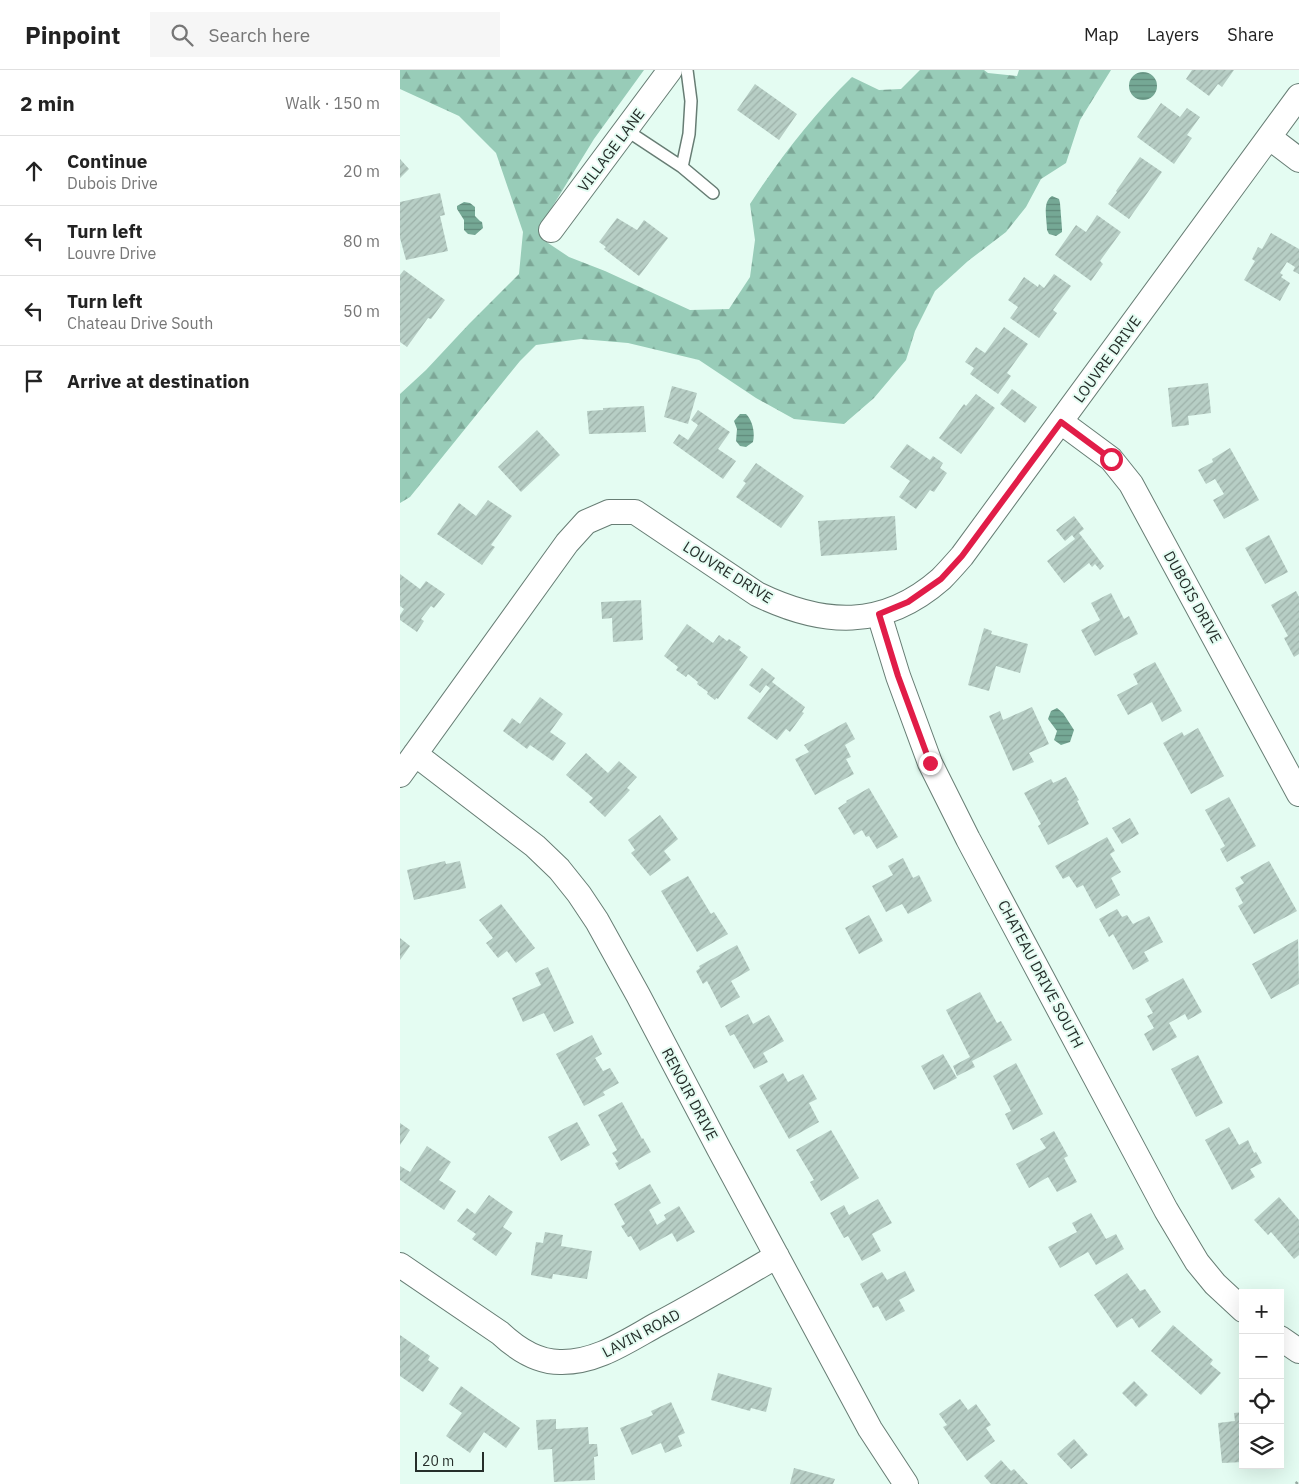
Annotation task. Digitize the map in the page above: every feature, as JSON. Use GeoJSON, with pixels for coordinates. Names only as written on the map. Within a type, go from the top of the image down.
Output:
{"type":"FeatureCollection","features":[{"type":"Feature","properties":{"kind":"street","name":"VILLAGE LANE"},"geometry":{"type":"LineString","coordinates":[[551,230],[670,70]]}},
{"type":"Feature","properties":{"kind":"street","name":"LOUVRE DRIVE"},"geometry":{"type":"LineString","coordinates":[[400,775],[568,542],[586,522],[610,512],[635,512],[757,594],[775,602],[824,617],[864,618],[879,614],[908,602],[941,579],[962,556],[1299,96]]}},
{"type":"Feature","properties":{"kind":"street"},"geometry":{"type":"LineString","coordinates":[[1269,138],[1299,160]]}},
{"type":"Feature","properties":{"kind":"street","name":"DUBOIS DRIVE"},"geometry":{"type":"LineString","coordinates":[[1061,422],[1111,459],[1131,484],[1299,794]]}},
{"type":"Feature","properties":{"kind":"street","name":"CHATEAU DRIVE SOUTH"},"geometry":{"type":"LineString","coordinates":[[879,614],[898,676],[930,763],[968,839],[1166,1210],[1197,1262],[1215,1284],[1239,1306]]}},
{"type":"Feature","properties":{"kind":"street","name":"RENOIR DRIVE"},"geometry":{"type":"LineString","coordinates":[[415,754],[535,846],[559,869],[579,894],[597,921],[638,994],[870,1428],[906,1484]]}},
{"type":"Feature","properties":{"kind":"street","name":"LAVIN ROAD"},"geometry":{"type":"LineString","coordinates":[[400,1265],[500,1333],[514,1346],[527,1354],[559,1362],[587,1359],[606,1352],[778,1256]]}},
{"type":"Feature","properties":{"kind":"street"},"geometry":{"type":"LineString","coordinates":[[1284,1341],[1299,1351]]}},
{"type":"Feature","properties":{"kind":"lane"},"geometry":{"type":"LineString","coordinates":[[682,167],[690,134],[691,110],[687,70]]}},
{"type":"Feature","properties":{"kind":"lane"},"geometry":{"type":"LineString","coordinates":[[626,130],[682,167],[713,193]]}},
{"type":"Feature","properties":{"kind":"path"},"geometry":{"type":"LineString","coordinates":[[1296,1484],[1299,1480]]}},
{"type":"Feature","properties":{"kind":"green space"},"geometry":{"type":"Polygon","coordinates":[[[400,70],[644,70],[594,139],[546,217],[542,239],[569,257],[605,271],[690,310],[729,309],[750,277],[755,240],[750,204],[798,138],[824,106],[852,77],[879,90],[901,89],[920,70],[984,70],[988,73],[1017,76],[1019,70],[1111,70],[1080,120],[1066,163],[1041,179],[1026,207],[1006,232],[968,261],[935,291],[915,331],[906,360],[874,398],[844,424],[794,419],[756,398],[699,360],[628,343],[581,339],[536,345],[520,361],[410,497],[400,503],[400,394],[426,370],[519,274],[523,232],[496,153],[459,116],[400,89],[400,70]]]}},
{"type":"Feature","properties":{"kind":"shaded area"},"geometry":{"type":"Polygon","coordinates":[[[1143,72],[1153,76],[1157,86],[1153,96],[1143,100],[1133,96],[1129,86],[1133,76],[1143,72]]]}},
{"type":"Feature","properties":{"kind":"shaded area"},"geometry":{"type":"Polygon","coordinates":[[[1052,196],[1059,199],[1060,203],[1062,232],[1056,236],[1049,234],[1047,230],[1046,206],[1052,196]]]}},
{"type":"Feature","properties":{"kind":"shaded area"},"geometry":{"type":"Polygon","coordinates":[[[464,202],[470,203],[475,207],[475,216],[482,222],[483,228],[475,235],[468,234],[464,230],[464,220],[457,209],[457,206],[464,202]]]}},
{"type":"Feature","properties":{"kind":"shaded area"},"geometry":{"type":"Polygon","coordinates":[[[740,414],[746,414],[753,427],[753,442],[746,447],[740,446],[736,441],[737,429],[734,421],[740,414]]]}},
{"type":"Feature","properties":{"kind":"shaded area"},"geometry":{"type":"Polygon","coordinates":[[[1057,708],[1063,713],[1074,730],[1070,742],[1061,745],[1054,740],[1057,731],[1048,719],[1051,711],[1057,708]]]}},
{"type":"Feature","properties":{"kind":"building"},"geometry":{"type":"Polygon","coordinates":[[[1192,70],[1234,70],[1222,87],[1218,84],[1209,96],[1186,79],[1192,70]]]}},
{"type":"Feature","properties":{"kind":"building"},"geometry":{"type":"Polygon","coordinates":[[[755,84],[797,114],[779,140],[737,110],[755,84]]]}},
{"type":"Feature","properties":{"kind":"building"},"geometry":{"type":"Polygon","coordinates":[[[1161,103],[1180,117],[1187,108],[1200,117],[1187,135],[1192,138],[1174,164],[1137,137],[1161,103]]]}},
{"type":"Feature","properties":{"kind":"building"},"geometry":{"type":"Polygon","coordinates":[[[1140,157],[1162,172],[1129,219],[1108,204],[1140,157]]]}},
{"type":"Feature","properties":{"kind":"building"},"geometry":{"type":"Polygon","coordinates":[[[400,159],[409,169],[400,178],[400,159]]]}},
{"type":"Feature","properties":{"kind":"building"},"geometry":{"type":"Polygon","coordinates":[[[440,193],[445,215],[440,216],[448,251],[406,260],[400,238],[400,202],[440,193]]]}},
{"type":"Feature","properties":{"kind":"building"},"geometry":{"type":"Polygon","coordinates":[[[1097,215],[1121,232],[1100,261],[1103,264],[1091,281],[1055,255],[1076,225],[1086,232],[1097,215]]]}},
{"type":"Feature","properties":{"kind":"building"},"geometry":{"type":"Polygon","coordinates":[[[617,218],[637,230],[644,220],[668,238],[639,276],[604,249],[606,247],[599,242],[617,218]]]}},
{"type":"Feature","properties":{"kind":"building"},"geometry":{"type":"Polygon","coordinates":[[[1271,233],[1299,249],[1299,274],[1293,271],[1295,267],[1287,262],[1280,273],[1283,275],[1281,277],[1290,283],[1280,301],[1244,280],[1255,261],[1252,259],[1258,247],[1262,249],[1271,233]]]}},
{"type":"Feature","properties":{"kind":"building"},"geometry":{"type":"Polygon","coordinates":[[[404,270],[445,300],[431,319],[428,318],[407,347],[400,342],[400,275],[404,270]]]}},
{"type":"Feature","properties":{"kind":"building"},"geometry":{"type":"Polygon","coordinates":[[[1054,274],[1071,286],[1053,310],[1057,313],[1039,338],[1010,318],[1018,307],[1008,300],[1024,277],[1038,287],[1039,284],[1044,288],[1054,274]]]}},
{"type":"Feature","properties":{"kind":"building"},"geometry":{"type":"Polygon","coordinates":[[[1004,327],[1028,344],[1007,373],[1011,376],[998,394],[970,374],[974,368],[965,362],[976,347],[985,353],[1004,327]]]}},
{"type":"Feature","properties":{"kind":"building"},"geometry":{"type":"Polygon","coordinates":[[[1208,383],[1211,413],[1188,416],[1189,425],[1172,427],[1168,388],[1208,383]]]}},
{"type":"Feature","properties":{"kind":"building"},"geometry":{"type":"Polygon","coordinates":[[[672,386],[697,393],[688,424],[664,417],[672,386]]]}},
{"type":"Feature","properties":{"kind":"building"},"geometry":{"type":"Polygon","coordinates":[[[1012,389],[1037,407],[1025,423],[1000,404],[1012,389]]]}},
{"type":"Feature","properties":{"kind":"building"},"geometry":{"type":"Polygon","coordinates":[[[976,394],[995,408],[961,454],[939,438],[964,404],[966,406],[976,394]]]}},
{"type":"Feature","properties":{"kind":"building"},"geometry":{"type":"Polygon","coordinates":[[[644,406],[646,432],[589,434],[587,411],[603,410],[603,408],[644,406]]]}},
{"type":"Feature","properties":{"kind":"building"},"geometry":{"type":"Polygon","coordinates":[[[698,410],[730,432],[718,449],[736,461],[723,479],[673,443],[679,434],[688,440],[698,425],[691,420],[698,410]]]}},
{"type":"Feature","properties":{"kind":"building"},"geometry":{"type":"Polygon","coordinates":[[[537,430],[560,455],[521,492],[498,467],[537,430]]]}},
{"type":"Feature","properties":{"kind":"building"},"geometry":{"type":"Polygon","coordinates":[[[907,444],[930,460],[933,456],[943,463],[940,468],[947,473],[934,492],[930,490],[916,509],[899,497],[910,481],[890,467],[907,444]]]}},
{"type":"Feature","properties":{"kind":"building"},"geometry":{"type":"Polygon","coordinates":[[[1230,448],[1259,500],[1224,519],[1213,500],[1224,494],[1215,479],[1206,484],[1198,470],[1213,462],[1212,459],[1230,448]]]}},
{"type":"Feature","properties":{"kind":"building"},"geometry":{"type":"Polygon","coordinates":[[[756,463],[804,496],[781,528],[736,497],[746,483],[743,481],[756,463]]]}},
{"type":"Feature","properties":{"kind":"building"},"geometry":{"type":"Polygon","coordinates":[[[488,500],[512,516],[491,545],[495,547],[482,565],[437,534],[459,503],[476,516],[488,500]]]}},
{"type":"Feature","properties":{"kind":"building"},"geometry":{"type":"Polygon","coordinates":[[[895,516],[897,550],[821,556],[818,521],[895,516]]]}},
{"type":"Feature","properties":{"kind":"building"},"geometry":{"type":"Polygon","coordinates":[[[1074,516],[1084,529],[1079,533],[1104,566],[1100,570],[1095,564],[1092,567],[1089,563],[1064,583],[1047,561],[1075,539],[1072,535],[1065,541],[1056,530],[1074,516]]]}},
{"type":"Feature","properties":{"kind":"building"},"geometry":{"type":"Polygon","coordinates":[[[1269,535],[1288,572],[1265,584],[1245,548],[1269,535]]]}},
{"type":"Feature","properties":{"kind":"building"},"geometry":{"type":"Polygon","coordinates":[[[400,574],[420,589],[426,581],[445,594],[434,608],[431,606],[421,619],[424,621],[417,632],[400,620],[400,615],[404,609],[400,606],[400,574]]]}},
{"type":"Feature","properties":{"kind":"building"},"geometry":{"type":"Polygon","coordinates":[[[1296,591],[1299,597],[1299,654],[1294,657],[1284,638],[1288,636],[1271,605],[1296,591]]]}},
{"type":"Feature","properties":{"kind":"building"},"geometry":{"type":"Polygon","coordinates":[[[1111,593],[1124,619],[1129,616],[1138,634],[1095,656],[1081,630],[1100,620],[1091,603],[1111,593]]]}},
{"type":"Feature","properties":{"kind":"building"},"geometry":{"type":"Polygon","coordinates":[[[641,600],[643,640],[613,642],[612,618],[602,619],[601,602],[641,600]]]}},
{"type":"Feature","properties":{"kind":"building"},"geometry":{"type":"Polygon","coordinates":[[[687,624],[713,643],[719,635],[727,641],[729,639],[741,647],[739,650],[748,657],[718,699],[716,698],[715,700],[707,694],[708,692],[688,674],[686,677],[676,670],[678,667],[664,656],[687,624]]]}},
{"type":"Feature","properties":{"kind":"building"},"geometry":{"type":"Polygon","coordinates":[[[984,628],[992,631],[991,634],[1028,644],[1020,673],[996,666],[989,691],[968,685],[984,628]]]}},
{"type":"Feature","properties":{"kind":"building"},"geometry":{"type":"Polygon","coordinates":[[[1155,662],[1182,711],[1162,722],[1152,702],[1128,715],[1117,695],[1138,684],[1133,674],[1155,662]]]}},
{"type":"Feature","properties":{"kind":"building"},"geometry":{"type":"Polygon","coordinates":[[[762,668],[775,678],[772,682],[805,707],[802,712],[804,713],[790,732],[786,729],[777,740],[747,718],[770,688],[766,685],[760,693],[749,685],[762,668]]]}},
{"type":"Feature","properties":{"kind":"building"},"geometry":{"type":"Polygon","coordinates":[[[540,697],[563,714],[550,732],[566,743],[553,761],[530,745],[527,749],[503,731],[512,718],[520,724],[540,697]]]}},
{"type":"Feature","properties":{"kind":"building"},"geometry":{"type":"Polygon","coordinates":[[[1032,707],[1049,744],[1029,753],[1034,762],[1013,771],[989,716],[1000,711],[1003,720],[1032,707]]]}},
{"type":"Feature","properties":{"kind":"building"},"geometry":{"type":"Polygon","coordinates":[[[846,722],[855,739],[845,745],[851,757],[846,759],[854,774],[815,795],[795,759],[809,752],[804,745],[846,722]]]}},
{"type":"Feature","properties":{"kind":"building"},"geometry":{"type":"Polygon","coordinates":[[[1198,728],[1224,776],[1191,794],[1163,743],[1182,732],[1184,736],[1198,728]]]}},
{"type":"Feature","properties":{"kind":"building"},"geometry":{"type":"Polygon","coordinates":[[[586,753],[608,773],[619,761],[637,777],[627,788],[630,790],[605,817],[589,802],[593,798],[566,775],[586,753]]]}},
{"type":"Feature","properties":{"kind":"building"},"geometry":{"type":"Polygon","coordinates":[[[1066,777],[1079,800],[1077,801],[1089,824],[1048,845],[1038,826],[1041,824],[1024,793],[1051,779],[1053,783],[1066,777]]]}},
{"type":"Feature","properties":{"kind":"building"},"geometry":{"type":"Polygon","coordinates":[[[869,788],[898,837],[877,849],[869,836],[866,837],[862,830],[854,835],[838,808],[846,801],[869,788]]]}},
{"type":"Feature","properties":{"kind":"building"},"geometry":{"type":"Polygon","coordinates":[[[1229,797],[1256,846],[1227,862],[1220,849],[1225,846],[1205,810],[1229,797]]]}},
{"type":"Feature","properties":{"kind":"building"},"geometry":{"type":"Polygon","coordinates":[[[660,815],[678,839],[664,851],[671,860],[650,876],[631,853],[635,850],[628,840],[660,815]]]}},
{"type":"Feature","properties":{"kind":"building"},"geometry":{"type":"Polygon","coordinates":[[[1130,818],[1139,834],[1122,844],[1112,828],[1130,818]]]}},
{"type":"Feature","properties":{"kind":"building"},"geometry":{"type":"Polygon","coordinates":[[[1107,837],[1115,851],[1110,854],[1121,872],[1111,878],[1120,895],[1096,909],[1083,885],[1077,888],[1069,876],[1063,879],[1055,866],[1107,837]]]}},
{"type":"Feature","properties":{"kind":"building"},"geometry":{"type":"Polygon","coordinates":[[[903,858],[913,878],[919,875],[932,901],[908,914],[902,904],[886,912],[872,886],[893,875],[888,866],[903,858]]]}},
{"type":"Feature","properties":{"kind":"building"},"geometry":{"type":"Polygon","coordinates":[[[445,861],[446,864],[460,861],[466,888],[414,900],[407,870],[445,861]]]}},
{"type":"Feature","properties":{"kind":"building"},"geometry":{"type":"Polygon","coordinates":[[[1269,861],[1297,911],[1254,934],[1238,906],[1243,903],[1235,888],[1244,883],[1240,877],[1269,861]]]}},
{"type":"Feature","properties":{"kind":"building"},"geometry":{"type":"Polygon","coordinates":[[[688,876],[711,914],[714,912],[728,934],[697,952],[661,891],[688,876]]]}},
{"type":"Feature","properties":{"kind":"building"},"geometry":{"type":"Polygon","coordinates":[[[501,904],[535,948],[516,963],[507,951],[498,958],[486,943],[493,938],[479,920],[501,904]]]}},
{"type":"Feature","properties":{"kind":"building"},"geometry":{"type":"Polygon","coordinates":[[[1117,909],[1122,917],[1127,915],[1133,924],[1149,916],[1163,942],[1144,952],[1149,961],[1133,970],[1113,934],[1109,937],[1099,919],[1117,909]]]}},
{"type":"Feature","properties":{"kind":"building"},"geometry":{"type":"Polygon","coordinates":[[[869,915],[883,941],[859,954],[845,928],[869,915]]]}},
{"type":"Feature","properties":{"kind":"building"},"geometry":{"type":"Polygon","coordinates":[[[400,938],[410,946],[400,960],[400,938]]]}},
{"type":"Feature","properties":{"kind":"building"},"geometry":{"type":"Polygon","coordinates":[[[1298,939],[1299,984],[1271,999],[1252,964],[1298,939]]]}},
{"type":"Feature","properties":{"kind":"building"},"geometry":{"type":"Polygon","coordinates":[[[737,945],[750,970],[731,981],[740,997],[721,1008],[707,981],[703,984],[696,971],[700,968],[699,966],[737,945]]]}},
{"type":"Feature","properties":{"kind":"building"},"geometry":{"type":"Polygon","coordinates":[[[548,967],[574,1023],[554,1032],[544,1013],[523,1022],[512,998],[541,985],[535,973],[548,967]]]}},
{"type":"Feature","properties":{"kind":"building"},"geometry":{"type":"Polygon","coordinates":[[[1183,978],[1202,1012],[1188,1020],[1185,1014],[1169,1023],[1177,1037],[1153,1051],[1144,1034],[1154,1028],[1147,1016],[1153,1013],[1145,999],[1183,978]]]}},
{"type":"Feature","properties":{"kind":"building"},"geometry":{"type":"Polygon","coordinates":[[[980,992],[997,1023],[1001,1021],[1012,1040],[972,1061],[975,1067],[957,1076],[953,1066],[970,1057],[946,1010],[980,992]]]}},
{"type":"Feature","properties":{"kind":"building"},"geometry":{"type":"Polygon","coordinates":[[[748,1014],[753,1024],[769,1015],[784,1041],[763,1053],[768,1062],[754,1069],[734,1034],[730,1036],[725,1026],[748,1014]]]}},
{"type":"Feature","properties":{"kind":"building"},"geometry":{"type":"Polygon","coordinates":[[[592,1035],[602,1054],[595,1058],[603,1071],[610,1068],[619,1083],[603,1092],[605,1095],[584,1106],[556,1054],[592,1035]]]}},
{"type":"Feature","properties":{"kind":"building"},"geometry":{"type":"Polygon","coordinates":[[[943,1054],[957,1078],[934,1090],[921,1066],[943,1054]]]}},
{"type":"Feature","properties":{"kind":"building"},"geometry":{"type":"Polygon","coordinates":[[[1198,1055],[1223,1103],[1196,1117],[1171,1069],[1198,1055]]]}},
{"type":"Feature","properties":{"kind":"building"},"geometry":{"type":"Polygon","coordinates":[[[1016,1063],[1043,1114],[1013,1130],[1005,1114],[1011,1111],[993,1076],[1016,1063]]]}},
{"type":"Feature","properties":{"kind":"building"},"geometry":{"type":"Polygon","coordinates":[[[783,1073],[788,1082],[803,1074],[817,1099],[809,1103],[819,1122],[789,1139],[759,1086],[783,1073]]]}},
{"type":"Feature","properties":{"kind":"building"},"geometry":{"type":"Polygon","coordinates":[[[622,1102],[651,1152],[619,1170],[615,1163],[618,1162],[612,1153],[617,1150],[598,1115],[622,1102]]]}},
{"type":"Feature","properties":{"kind":"building"},"geometry":{"type":"Polygon","coordinates":[[[577,1122],[590,1145],[561,1161],[548,1137],[577,1122]]]}},
{"type":"Feature","properties":{"kind":"building"},"geometry":{"type":"Polygon","coordinates":[[[400,1123],[410,1130],[400,1145],[400,1123]]]}},
{"type":"Feature","properties":{"kind":"building"},"geometry":{"type":"Polygon","coordinates":[[[1229,1127],[1239,1145],[1248,1140],[1254,1153],[1256,1152],[1262,1163],[1250,1169],[1255,1177],[1232,1190],[1205,1140],[1229,1127]]]}},
{"type":"Feature","properties":{"kind":"building"},"geometry":{"type":"Polygon","coordinates":[[[831,1130],[859,1178],[821,1201],[810,1182],[814,1180],[796,1150],[831,1130]]]}},
{"type":"Feature","properties":{"kind":"building"},"geometry":{"type":"Polygon","coordinates":[[[1054,1131],[1068,1156],[1064,1158],[1077,1182],[1057,1192],[1048,1177],[1029,1188],[1016,1164],[1046,1148],[1040,1139],[1054,1131]]]}},
{"type":"Feature","properties":{"kind":"building"},"geometry":{"type":"Polygon","coordinates":[[[427,1146],[451,1162],[439,1180],[456,1191],[444,1210],[400,1180],[400,1166],[410,1172],[427,1146]]]}},
{"type":"Feature","properties":{"kind":"building"},"geometry":{"type":"Polygon","coordinates":[[[650,1184],[661,1203],[649,1210],[657,1225],[666,1219],[664,1215],[679,1206],[695,1232],[677,1242],[672,1233],[640,1251],[631,1236],[628,1237],[621,1226],[625,1224],[614,1204],[650,1184]]]}},
{"type":"Feature","properties":{"kind":"building"},"geometry":{"type":"Polygon","coordinates":[[[489,1195],[513,1212],[503,1227],[512,1233],[496,1256],[472,1239],[476,1234],[457,1221],[467,1208],[475,1214],[489,1195]]]}},
{"type":"Feature","properties":{"kind":"building"},"geometry":{"type":"Polygon","coordinates":[[[1279,1197],[1299,1220],[1299,1255],[1294,1259],[1271,1232],[1268,1235],[1254,1220],[1279,1197]]]}},
{"type":"Feature","properties":{"kind":"building"},"geometry":{"type":"Polygon","coordinates":[[[878,1199],[892,1223],[872,1234],[881,1251],[862,1261],[848,1236],[844,1238],[830,1213],[844,1205],[849,1215],[878,1199]]]}},
{"type":"Feature","properties":{"kind":"building"},"geometry":{"type":"Polygon","coordinates":[[[1091,1213],[1106,1239],[1116,1234],[1124,1249],[1096,1265],[1088,1252],[1060,1268],[1048,1247],[1077,1232],[1072,1223],[1091,1213]]]}},
{"type":"Feature","properties":{"kind":"building"},"geometry":{"type":"Polygon","coordinates":[[[545,1232],[563,1235],[561,1246],[592,1251],[587,1279],[553,1274],[552,1279],[531,1275],[536,1242],[543,1243],[545,1232]]]}},
{"type":"Feature","properties":{"kind":"building"},"geometry":{"type":"Polygon","coordinates":[[[905,1271],[915,1291],[899,1300],[905,1311],[886,1321],[878,1306],[873,1308],[860,1284],[882,1272],[887,1280],[905,1271]]]}},
{"type":"Feature","properties":{"kind":"building"},"geometry":{"type":"Polygon","coordinates":[[[1127,1273],[1140,1291],[1145,1289],[1161,1312],[1139,1328],[1132,1318],[1117,1328],[1094,1295],[1127,1273]]]}},
{"type":"Feature","properties":{"kind":"building"},"geometry":{"type":"Polygon","coordinates":[[[1173,1325],[1213,1360],[1210,1364],[1221,1373],[1201,1395],[1151,1351],[1173,1325]]]}},
{"type":"Feature","properties":{"kind":"building"},"geometry":{"type":"Polygon","coordinates":[[[400,1335],[430,1356],[428,1360],[439,1368],[423,1392],[400,1376],[400,1335]]]}},
{"type":"Feature","properties":{"kind":"building"},"geometry":{"type":"Polygon","coordinates":[[[718,1373],[772,1388],[766,1412],[751,1408],[750,1411],[711,1400],[718,1373]]]}},
{"type":"Feature","properties":{"kind":"building"},"geometry":{"type":"Polygon","coordinates":[[[1134,1381],[1148,1395],[1136,1407],[1122,1393],[1134,1381]]]}},
{"type":"Feature","properties":{"kind":"building"},"geometry":{"type":"Polygon","coordinates":[[[461,1386],[520,1428],[506,1448],[484,1432],[470,1453],[446,1436],[462,1413],[449,1404],[461,1386]]]}},
{"type":"Feature","properties":{"kind":"building"},"geometry":{"type":"Polygon","coordinates":[[[960,1399],[968,1410],[976,1404],[991,1425],[986,1428],[995,1441],[967,1461],[943,1427],[947,1425],[939,1414],[960,1399]]]}},
{"type":"Feature","properties":{"kind":"building"},"geometry":{"type":"Polygon","coordinates":[[[671,1402],[685,1433],[678,1436],[682,1446],[665,1453],[661,1443],[632,1455],[620,1428],[653,1415],[651,1411],[671,1402]]]}},
{"type":"Feature","properties":{"kind":"building"},"geometry":{"type":"Polygon","coordinates":[[[1239,1412],[1239,1462],[1222,1463],[1218,1423],[1235,1421],[1234,1413],[1239,1412]]]}},
{"type":"Feature","properties":{"kind":"building"},"geometry":{"type":"Polygon","coordinates":[[[556,1419],[556,1429],[588,1427],[589,1444],[597,1444],[598,1456],[594,1457],[595,1480],[554,1482],[552,1449],[538,1450],[536,1420],[556,1419]]]}},
{"type":"Feature","properties":{"kind":"building"},"geometry":{"type":"Polygon","coordinates":[[[1074,1439],[1088,1455],[1071,1469],[1057,1454],[1074,1439]]]}},
{"type":"Feature","properties":{"kind":"building"},"geometry":{"type":"Polygon","coordinates":[[[1001,1460],[1011,1471],[1014,1469],[1028,1484],[991,1484],[984,1476],[1001,1460]]]}},
{"type":"Feature","properties":{"kind":"building"},"geometry":{"type":"Polygon","coordinates":[[[794,1468],[835,1479],[833,1484],[790,1484],[794,1468]]]}},
{"type":"Feature","properties":{"kind":"route"},"geometry":{"type":"LineString","coordinates":[[930,763],[898,676],[879,614],[908,602],[941,579],[962,556],[1061,422],[1111,459]]}}]}
